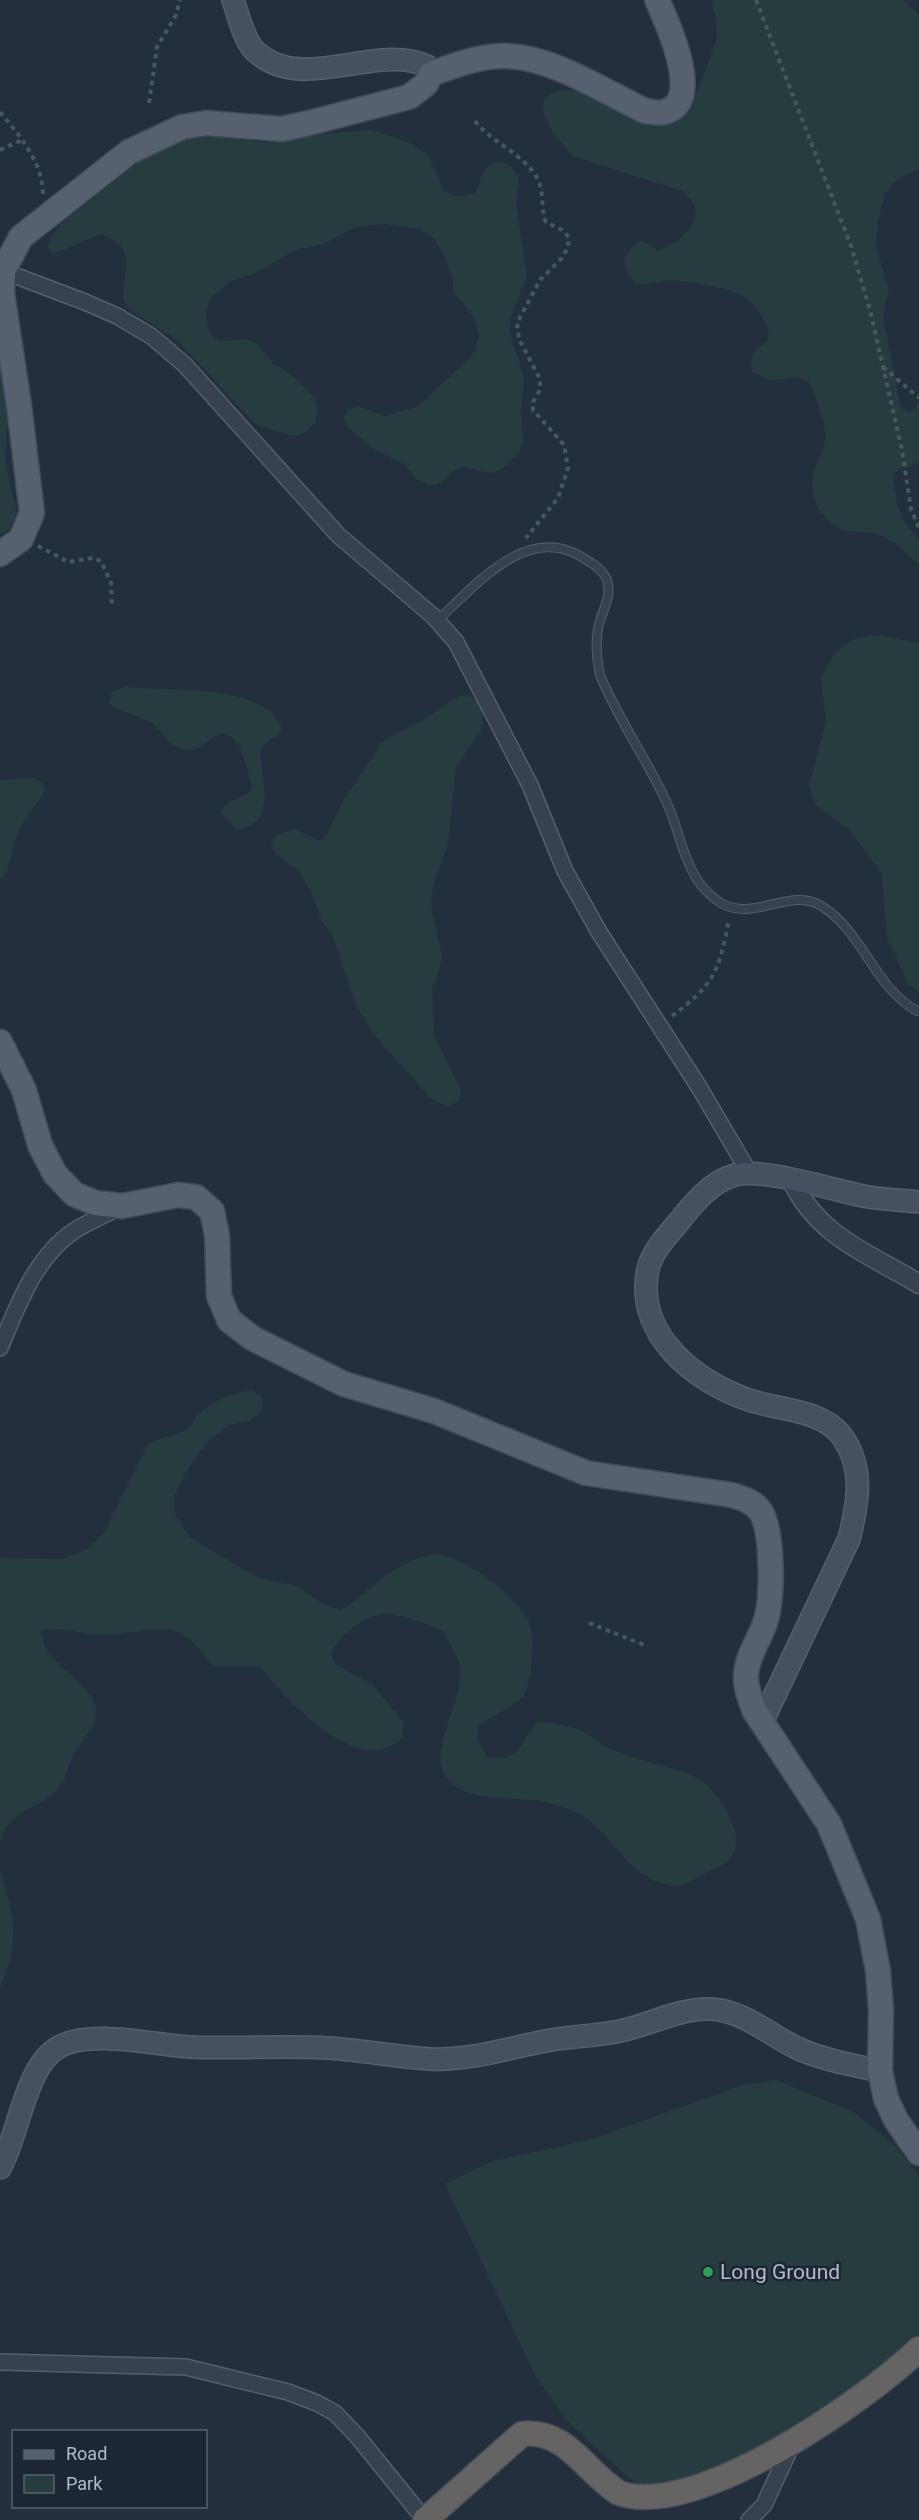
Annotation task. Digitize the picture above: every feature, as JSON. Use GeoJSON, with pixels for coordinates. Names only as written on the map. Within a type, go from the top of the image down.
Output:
{"type":"FeatureCollection","features":[{"type":"Feature","properties":{"kind":"highway"},"geometry":{"type":"LineString","coordinates":[[425,2520],[522,2434],[538,2432],[556,2438],[617,2493],[637,2503],[666,2504],[704,2493],[740,2479],[788,2453],[853,2409],[919,2349]]}},
{"type":"Feature","properties":{"kind":"main road"},"geometry":{"type":"LineString","coordinates":[[233,0],[254,50],[272,62],[303,69],[404,60],[426,66],[431,74]]}},
{"type":"Feature","properties":{"kind":"main road"},"geometry":{"type":"LineString","coordinates":[[0,554],[21,539],[32,513],[20,405],[2,293],[3,271],[21,237],[129,152],[182,127],[206,123],[282,129],[309,123],[409,97],[426,84],[431,74],[482,57],[509,55],[534,60],[565,72],[645,111],[664,112],[677,104],[683,88],[683,69],[657,0]]}},
{"type":"Feature","properties":{"kind":"main road"},"geometry":{"type":"LineString","coordinates":[[0,1042],[16,1070],[40,1145],[55,1174],[74,1194],[95,1203],[122,1206],[178,1195],[196,1197],[212,1211],[217,1235],[219,1296],[229,1320],[252,1338],[344,1384],[434,1411],[586,1473],[732,1495],[751,1501],[762,1514],[768,1542],[770,1600],[766,1622],[748,1662],[747,1692],[762,1722],[829,1824],[868,1919],[878,1971],[881,2010],[880,2071],[886,2099],[896,2120],[919,2153]]}},
{"type":"Feature","properties":{"kind":"main road"},"geometry":{"type":"LineString","coordinates":[[762,1722],[849,1539],[857,1509],[859,1479],[851,1450],[840,1432],[819,1420],[784,1408],[752,1401],[723,1390],[696,1375],[669,1348],[650,1318],[646,1290],[649,1268],[660,1244],[687,1211],[711,1187],[735,1174],[791,1179],[870,1197],[919,1202]]}},
{"type":"Feature","properties":{"kind":"main road"},"geometry":{"type":"LineString","coordinates":[[0,2168],[17,2130],[33,2079],[44,2058],[59,2046],[80,2041],[108,2040],[191,2047],[328,2048],[433,2059],[472,2056],[553,2039],[619,2031],[687,2012],[711,2009],[735,2014],[800,2049],[837,2062],[880,2071]]}},
{"type":"Feature","properties":{"kind":"street"},"geometry":{"type":"LineString","coordinates":[[3,271],[85,302],[151,336],[185,365],[338,535],[437,621],[456,642],[530,785],[565,871],[599,932],[750,1174]]}},
{"type":"Feature","properties":{"kind":"street"},"geometry":{"type":"LineString","coordinates":[[791,1179],[801,1200],[831,1233],[919,1284]]}},
{"type":"Feature","properties":{"kind":"street"},"geometry":{"type":"LineString","coordinates":[[0,1348],[21,1297],[47,1255],[73,1232],[122,1206]]}},
{"type":"Feature","properties":{"kind":"street"},"geometry":{"type":"LineString","coordinates":[[0,2362],[186,2367],[288,2392],[335,2413],[357,2436],[425,2520]]}},
{"type":"Feature","properties":{"kind":"street"},"geometry":{"type":"LineString","coordinates":[[749,2520],[764,2505],[788,2453]]}},
{"type":"Feature","properties":{"kind":"lane"},"geometry":{"type":"LineString","coordinates":[[437,621],[510,558],[527,549],[543,547],[570,550],[601,570],[607,580],[608,591],[598,627],[597,661],[600,675],[667,803],[698,882],[711,895],[731,907],[756,907],[792,899],[814,901],[845,927],[892,994],[917,1011]]}},
{"type":"Feature","properties":{"kind":"path"},"geometry":{"type":"LineString","coordinates":[[149,103],[157,47],[166,28],[176,15],[180,0]]}},
{"type":"Feature","properties":{"kind":"path"},"geometry":{"type":"LineString","coordinates":[[756,0],[851,246],[902,450],[910,509],[919,528]]}},
{"type":"Feature","properties":{"kind":"path"},"geometry":{"type":"LineString","coordinates":[[0,112],[22,140],[38,167],[43,186],[44,219]]}},
{"type":"Feature","properties":{"kind":"path"},"geometry":{"type":"LineString","coordinates":[[476,121],[486,135],[523,162],[537,178],[542,196],[541,210],[546,222],[562,230],[569,237],[568,247],[562,258],[540,280],[517,323],[516,331],[540,379],[540,390],[533,402],[533,410],[564,445],[568,468],[558,498],[510,558]]}},
{"type":"Feature","properties":{"kind":"path"},"geometry":{"type":"LineString","coordinates":[[0,150],[22,140]]}},
{"type":"Feature","properties":{"kind":"path"},"geometry":{"type":"LineString","coordinates":[[882,367],[919,398]]}},
{"type":"Feature","properties":{"kind":"path"},"geometry":{"type":"LineString","coordinates":[[21,539],[68,562],[92,558],[101,561],[111,583],[112,608]]}},
{"type":"Feature","properties":{"kind":"path"},"geometry":{"type":"LineString","coordinates":[[659,1026],[692,1001],[713,978],[719,963],[731,907]]}},
{"type":"Feature","properties":{"kind":"path"},"geometry":{"type":"LineString","coordinates":[[589,1623],[647,1646]]}},
{"type":"Feature","properties":{"kind":"green space"},"geometry":{"type":"Polygon","coordinates":[[[711,0],[903,0],[919,15],[919,169],[898,179],[885,194],[878,222],[876,247],[889,290],[883,316],[901,408],[909,412],[916,409],[919,395],[919,462],[896,472],[893,480],[897,502],[904,521],[919,540],[919,565],[885,537],[838,528],[821,512],[812,485],[814,470],[824,445],[825,432],[815,394],[809,383],[801,378],[768,379],[752,370],[753,357],[756,350],[767,342],[769,329],[751,302],[732,291],[693,282],[670,280],[646,284],[636,283],[628,273],[624,259],[631,248],[640,241],[657,250],[663,249],[678,240],[690,228],[696,213],[691,200],[682,191],[575,157],[555,136],[545,116],[543,107],[545,99],[552,93],[564,90],[590,95],[639,121],[651,124],[667,124],[681,119],[689,112],[717,39],[716,18],[711,0]]]}},
{"type":"Feature","properties":{"kind":"green space"},"geometry":{"type":"Polygon","coordinates":[[[368,130],[405,141],[419,148],[431,161],[446,192],[452,195],[462,196],[475,193],[484,171],[492,163],[502,162],[511,167],[518,176],[516,203],[527,276],[511,316],[509,331],[524,378],[521,412],[523,439],[520,451],[502,469],[491,473],[464,467],[455,470],[438,485],[428,485],[416,479],[405,465],[372,448],[348,427],[344,418],[349,409],[358,406],[384,416],[417,407],[473,355],[479,336],[474,317],[454,292],[452,275],[444,256],[433,238],[421,229],[383,224],[355,227],[326,243],[296,250],[254,274],[230,281],[209,300],[206,313],[207,326],[212,336],[221,341],[244,339],[256,343],[274,364],[293,376],[315,398],[318,408],[315,422],[305,433],[293,436],[256,425],[176,339],[130,310],[123,299],[126,260],[120,246],[113,240],[101,234],[54,254],[48,247],[50,238],[61,223],[165,144],[186,138],[217,137],[267,143],[322,134],[368,130]]]}},
{"type":"Feature","properties":{"kind":"green space"},"geometry":{"type":"Polygon","coordinates":[[[0,356],[9,393],[5,460],[17,514],[9,530],[0,534],[0,356]]]}},
{"type":"Feature","properties":{"kind":"green space"},"geometry":{"type":"Polygon","coordinates":[[[875,635],[919,643],[919,992],[908,983],[887,937],[882,875],[850,830],[815,805],[809,786],[826,721],[821,679],[835,652],[854,639],[875,635]]]}},
{"type":"Feature","properties":{"kind":"green space"},"geometry":{"type":"Polygon","coordinates":[[[125,686],[212,692],[236,696],[256,703],[273,714],[283,731],[267,742],[260,752],[264,800],[258,820],[250,826],[237,829],[220,812],[227,803],[252,789],[245,762],[236,742],[230,736],[223,734],[194,750],[181,749],[172,744],[149,721],[119,710],[109,703],[112,692],[125,686]]]}},
{"type":"Feature","properties":{"kind":"green space"},"geometry":{"type":"Polygon","coordinates":[[[459,696],[474,697],[482,708],[483,726],[456,767],[448,844],[434,881],[431,906],[442,955],[438,975],[432,989],[434,1035],[461,1091],[459,1101],[447,1105],[430,1097],[374,1035],[357,1007],[333,937],[321,919],[311,892],[299,871],[275,853],[271,844],[275,836],[295,829],[320,841],[327,834],[343,801],[384,740],[421,721],[459,696]]]}},
{"type":"Feature","properties":{"kind":"green space"},"geometry":{"type":"Polygon","coordinates":[[[33,778],[41,781],[45,789],[19,829],[6,874],[0,879],[0,780],[33,778]]]}},
{"type":"Feature","properties":{"kind":"green space"},"geometry":{"type":"Polygon","coordinates":[[[252,1390],[262,1397],[262,1410],[250,1421],[229,1425],[208,1441],[189,1467],[174,1496],[174,1513],[190,1537],[262,1579],[297,1586],[325,1605],[341,1610],[392,1572],[415,1559],[429,1555],[441,1555],[471,1567],[487,1578],[514,1603],[524,1615],[532,1632],[532,1662],[528,1683],[522,1697],[477,1727],[479,1743],[487,1757],[508,1757],[514,1754],[538,1722],[574,1728],[627,1756],[687,1773],[711,1789],[729,1817],[735,1832],[736,1844],[729,1859],[687,1883],[668,1885],[644,1875],[599,1829],[576,1812],[539,1801],[478,1795],[464,1791],[453,1784],[444,1773],[441,1750],[460,1679],[457,1658],[442,1631],[408,1618],[387,1614],[370,1618],[353,1627],[340,1640],[331,1655],[335,1664],[373,1685],[404,1723],[402,1738],[385,1749],[365,1749],[345,1743],[304,1714],[260,1666],[213,1666],[190,1639],[172,1630],[154,1629],[115,1635],[57,1629],[41,1631],[44,1644],[51,1656],[90,1694],[95,1704],[96,1716],[74,1754],[63,1782],[55,1792],[14,1819],[6,1828],[0,1841],[0,1558],[61,1559],[88,1549],[105,1531],[147,1445],[186,1430],[197,1415],[216,1401],[252,1390]]]}},
{"type":"Feature","properties":{"kind":"green space"},"geometry":{"type":"Polygon","coordinates":[[[0,1872],[12,1916],[13,1944],[11,1958],[0,1987],[0,1872]]]}},
{"type":"Feature","properties":{"kind":"green space"},"geometry":{"type":"Polygon","coordinates":[[[777,2080],[855,2113],[895,2146],[919,2176],[919,2336],[876,2377],[831,2412],[679,2491],[640,2488],[568,2422],[535,2375],[445,2184],[492,2161],[589,2140],[743,2085],[777,2080]]]}},
{"type":"Feature","properties":{"kind":"place","name":"Long Ground"},"geometry":{"type":"Point","coordinates":[708,2272]}}]}
